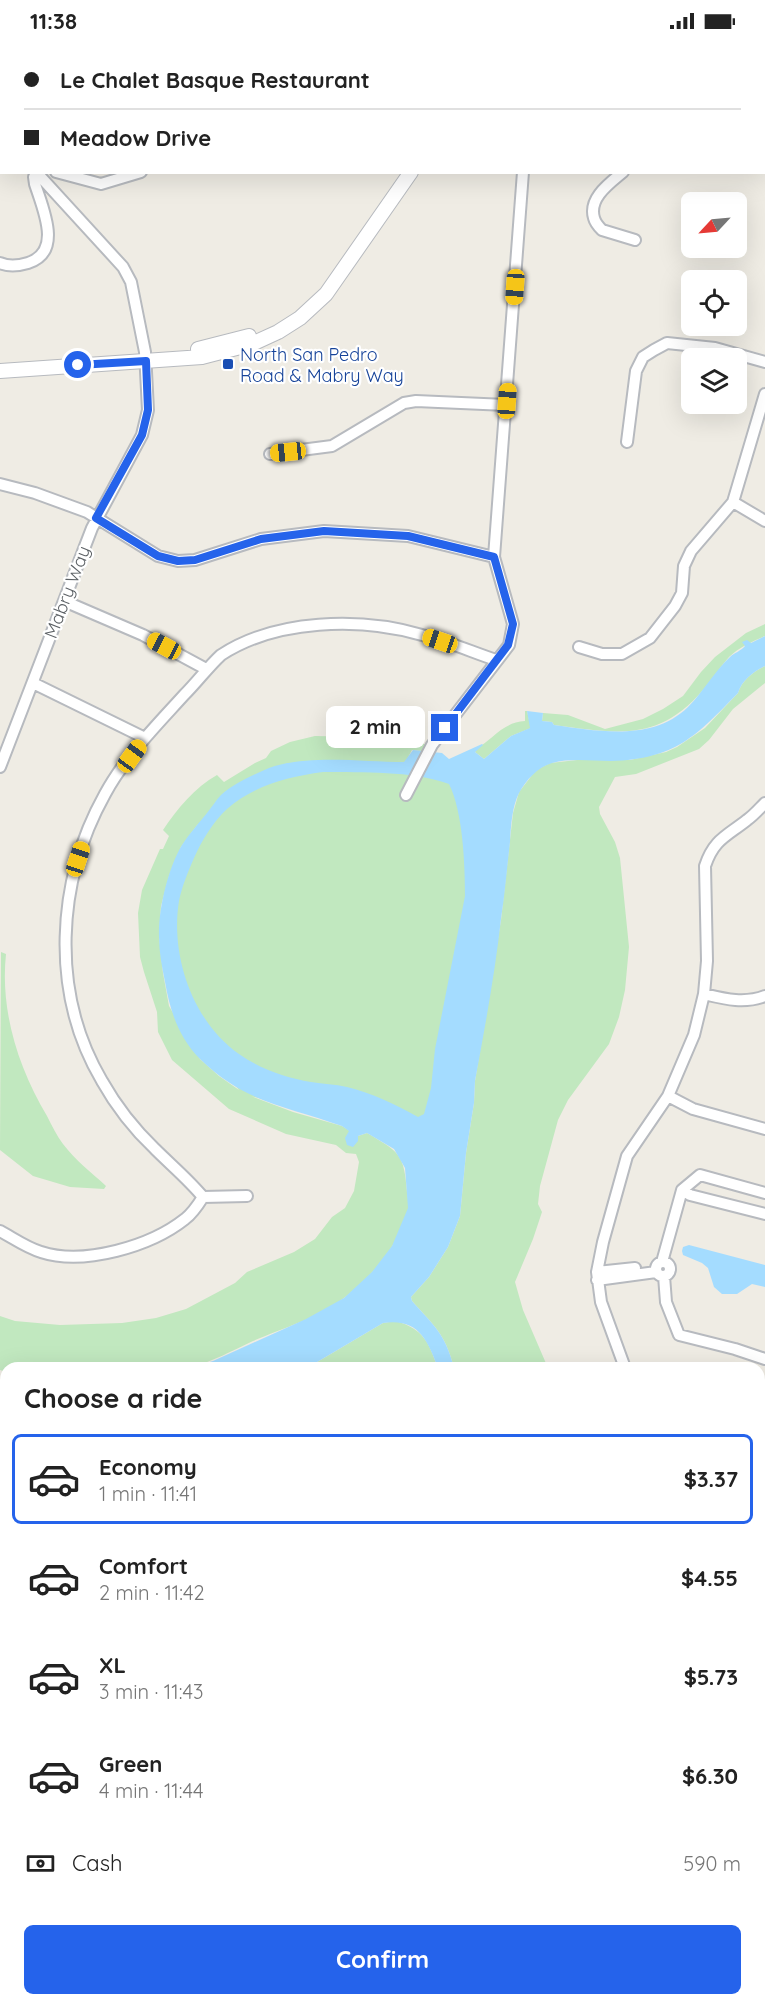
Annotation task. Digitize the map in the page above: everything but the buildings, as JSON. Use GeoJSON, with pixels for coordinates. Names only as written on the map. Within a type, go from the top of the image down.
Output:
{"type":"FeatureCollection","features":[{"type":"Feature","properties":{"kind":"street"},"geometry":{"type":"LineString","coordinates":[[0,263],[6,266],[30,263],[42,256],[46,250],[47,225],[35,184],[34,177],[36,174]]}},
{"type":"Feature","properties":{"kind":"street","name":"Mabry Way"},"geometry":{"type":"LineString","coordinates":[[0,766],[96,518],[142,435],[148,410],[145,356],[131,282],[123,267],[38,174]]}},
{"type":"Feature","properties":{"kind":"street"},"geometry":{"type":"LineString","coordinates":[[64,174],[101,184],[134,174]]}},
{"type":"Feature","properties":{"kind":"street"},"geometry":{"type":"LineString","coordinates":[[0,370],[201,349],[249,336],[274,324],[295,311],[319,289],[399,174]]}},
{"type":"Feature","properties":{"kind":"street"},"geometry":{"type":"LineString","coordinates":[[0,362],[145,356],[202,357],[225,353],[252,344],[278,332],[300,318],[326,294],[410,174]]}},
{"type":"Feature","properties":{"kind":"street"},"geometry":{"type":"LineString","coordinates":[[406,795],[432,745],[508,645],[513,624],[494,557],[523,174]]}},
{"type":"Feature","properties":{"kind":"street"},"geometry":{"type":"LineString","coordinates":[[620,174],[603,188],[594,206],[594,218],[602,230],[635,240]]}},
{"type":"Feature","properties":{"kind":"street"},"geometry":{"type":"LineString","coordinates":[[627,442],[636,371],[644,357],[654,350],[667,343],[715,348],[765,362]]}},
{"type":"Feature","properties":{"kind":"street"},"geometry":{"type":"LineString","coordinates":[[579,647],[602,654],[622,654],[650,638],[675,606],[682,592],[684,566],[691,551],[733,502],[765,394]]}},
{"type":"Feature","properties":{"kind":"street"},"geometry":{"type":"LineString","coordinates":[[270,454],[332,446],[404,403],[506,405]]}},
{"type":"Feature","properties":{"kind":"street"},"geometry":{"type":"LineString","coordinates":[[0,484],[35,493],[87,512],[158,556],[178,561],[195,560],[261,539],[324,531],[408,536],[494,557]]}},
{"type":"Feature","properties":{"kind":"street"},"geometry":{"type":"LineString","coordinates":[[733,502],[765,521]]}},
{"type":"Feature","properties":{"kind":"street"},"geometry":{"type":"LineString","coordinates":[[64,601],[143,635],[206,669]]}},
{"type":"Feature","properties":{"kind":"street"},"geometry":{"type":"LineString","coordinates":[[202,1197],[187,1178],[154,1149],[123,1114],[102,1081],[80,1032],[70,997],[65,925],[72,876],[89,826],[105,793],[145,738],[206,669],[236,645],[280,629],[324,624],[379,626],[421,634],[496,660]]}},
{"type":"Feature","properties":{"kind":"street"},"geometry":{"type":"LineString","coordinates":[[33,683],[145,738]]}},
{"type":"Feature","properties":{"kind":"street"},"geometry":{"type":"LineString","coordinates":[[623,1362],[601,1302],[597,1276],[603,1242],[627,1156],[668,1096],[694,1035],[704,994],[708,961],[705,866],[712,848],[724,835],[748,820],[765,803]]}},
{"type":"Feature","properties":{"kind":"street"},"geometry":{"type":"LineString","coordinates":[[704,994],[741,1001],[753,1001],[765,996]]}},
{"type":"Feature","properties":{"kind":"street"},"geometry":{"type":"LineString","coordinates":[[668,1096],[693,1109],[765,1129]]}},
{"type":"Feature","properties":{"kind":"street"},"geometry":{"type":"LineString","coordinates":[[765,1193],[700,1175],[682,1190],[660,1269],[666,1302],[679,1335],[735,1348],[765,1359]]}},
{"type":"Feature","properties":{"kind":"street"},"geometry":{"type":"LineString","coordinates":[[682,1190],[690,1195],[765,1214]]}},
{"type":"Feature","properties":{"kind":"street"},"geometry":{"type":"LineString","coordinates":[[202,1197],[247,1196]]}},
{"type":"Feature","properties":{"kind":"street"},"geometry":{"type":"LineString","coordinates":[[0,1231],[41,1252],[81,1258],[126,1249],[161,1233],[186,1219],[202,1197]]}},
{"type":"Feature","properties":{"kind":"street"},"geometry":{"type":"LineString","coordinates":[[597,1276],[660,1269]]}},
{"type":"Feature","properties":{"kind":"green space"},"geometry":{"type":"Polygon","coordinates":[[[765,624],[765,636],[733,654],[703,690],[686,707],[669,719],[635,730],[616,731],[554,725],[552,722],[542,721],[543,713],[568,715],[605,729],[643,719],[683,696],[715,657],[746,633],[765,624]]]}},
{"type":"Feature","properties":{"kind":"green space"},"geometry":{"type":"Polygon","coordinates":[[[765,666],[765,683],[733,709],[699,749],[636,774],[615,777],[599,807],[620,858],[629,947],[625,990],[619,1017],[609,1044],[568,1100],[558,1120],[540,1186],[538,1204],[542,1212],[515,1282],[523,1310],[545,1362],[452,1362],[443,1338],[411,1297],[429,1277],[448,1247],[460,1216],[475,1081],[501,920],[513,813],[519,792],[536,770],[550,763],[577,760],[630,760],[666,752],[677,747],[705,728],[738,693],[745,680],[765,666]]]}},
{"type":"Feature","properties":{"kind":"green space"},"geometry":{"type":"Polygon","coordinates":[[[525,711],[527,711],[531,728],[511,736],[484,759],[475,752],[504,728],[525,721],[525,711]]]}},
{"type":"Feature","properties":{"kind":"green space"},"geometry":{"type":"Polygon","coordinates":[[[315,736],[407,746],[409,742],[425,744],[422,751],[412,750],[406,761],[483,781],[479,994],[421,1144],[251,1096],[293,1112],[342,1126],[358,1136],[367,1133],[393,1150],[398,1155],[404,1169],[408,1201],[408,1210],[399,1235],[384,1259],[365,1280],[334,1305],[312,1317],[206,1362],[0,1362],[0,1316],[15,1321],[60,1325],[122,1323],[156,1318],[186,1309],[235,1283],[247,1272],[294,1252],[315,1239],[332,1217],[345,1208],[354,1191],[359,1162],[356,1154],[346,1153],[336,1145],[286,1134],[229,1109],[172,1060],[158,1032],[157,1012],[140,957],[138,913],[142,890],[160,849],[163,849],[169,836],[163,830],[168,822],[187,799],[209,780],[217,775],[224,782],[266,758],[271,751],[290,742],[315,736]],[[198,824],[181,847],[169,876],[161,906],[159,936],[163,973],[169,1006],[200,1059],[239,1090],[175,1015],[169,897],[198,824]]]}},
{"type":"Feature","properties":{"kind":"green space"},"geometry":{"type":"Polygon","coordinates":[[[1,952],[6,954],[6,996],[13,1038],[28,1078],[61,1141],[78,1161],[106,1186],[104,1189],[70,1187],[33,1176],[0,1150],[1,952]]]}},
{"type":"Feature","properties":{"kind":"green space"},"geometry":{"type":"Polygon","coordinates":[[[396,1321],[413,1328],[424,1338],[436,1362],[317,1362],[383,1323],[396,1321]]]}},
{"type":"Feature","properties":{"kind":"water"},"geometry":{"type":"Polygon","coordinates":[[[765,636],[765,666],[748,677],[738,693],[710,721],[683,742],[652,756],[611,761],[574,760],[552,763],[529,779],[517,798],[512,816],[496,960],[475,1081],[460,1216],[448,1247],[429,1277],[411,1297],[443,1338],[452,1362],[436,1362],[420,1333],[413,1327],[395,1322],[383,1323],[317,1362],[210,1362],[306,1319],[344,1298],[372,1272],[392,1246],[408,1208],[405,1168],[394,1149],[367,1133],[358,1136],[358,1141],[353,1147],[347,1145],[345,1138],[349,1131],[342,1126],[267,1102],[233,1085],[200,1059],[186,1042],[173,1014],[167,993],[159,943],[162,902],[168,877],[182,845],[226,791],[257,773],[284,764],[318,760],[404,762],[413,750],[442,753],[449,759],[482,744],[475,752],[484,759],[511,736],[530,728],[527,711],[543,713],[542,721],[552,722],[554,725],[588,730],[641,730],[658,725],[674,718],[688,707],[724,663],[745,646],[742,642],[747,640],[751,643],[765,636]],[[323,772],[272,783],[249,794],[227,809],[208,832],[187,874],[179,901],[178,944],[188,986],[197,1006],[223,1040],[239,1054],[264,1068],[292,1078],[365,1092],[418,1117],[424,1114],[431,1088],[435,1049],[465,896],[464,854],[460,823],[449,784],[418,776],[323,772]]]}},
{"type":"Feature","properties":{"kind":"water"},"geometry":{"type":"Polygon","coordinates":[[[689,1245],[765,1265],[765,1287],[752,1284],[737,1294],[722,1294],[714,1287],[708,1268],[683,1255],[683,1247],[689,1245]]]}},
{"type":"Feature","properties":{"kind":"place","name":"North San Pedro Road & Mabry Way"},"geometry":{"type":"Point","coordinates":[228,364]}},
{"type":"Feature","properties":{"kind":"route"},"geometry":{"type":"LineString","coordinates":[[78,365],[146,361],[148,410],[142,435],[96,518],[158,556],[178,561],[195,560],[261,539],[324,531],[408,536],[494,557],[513,624],[508,645],[445,728]]}}]}
